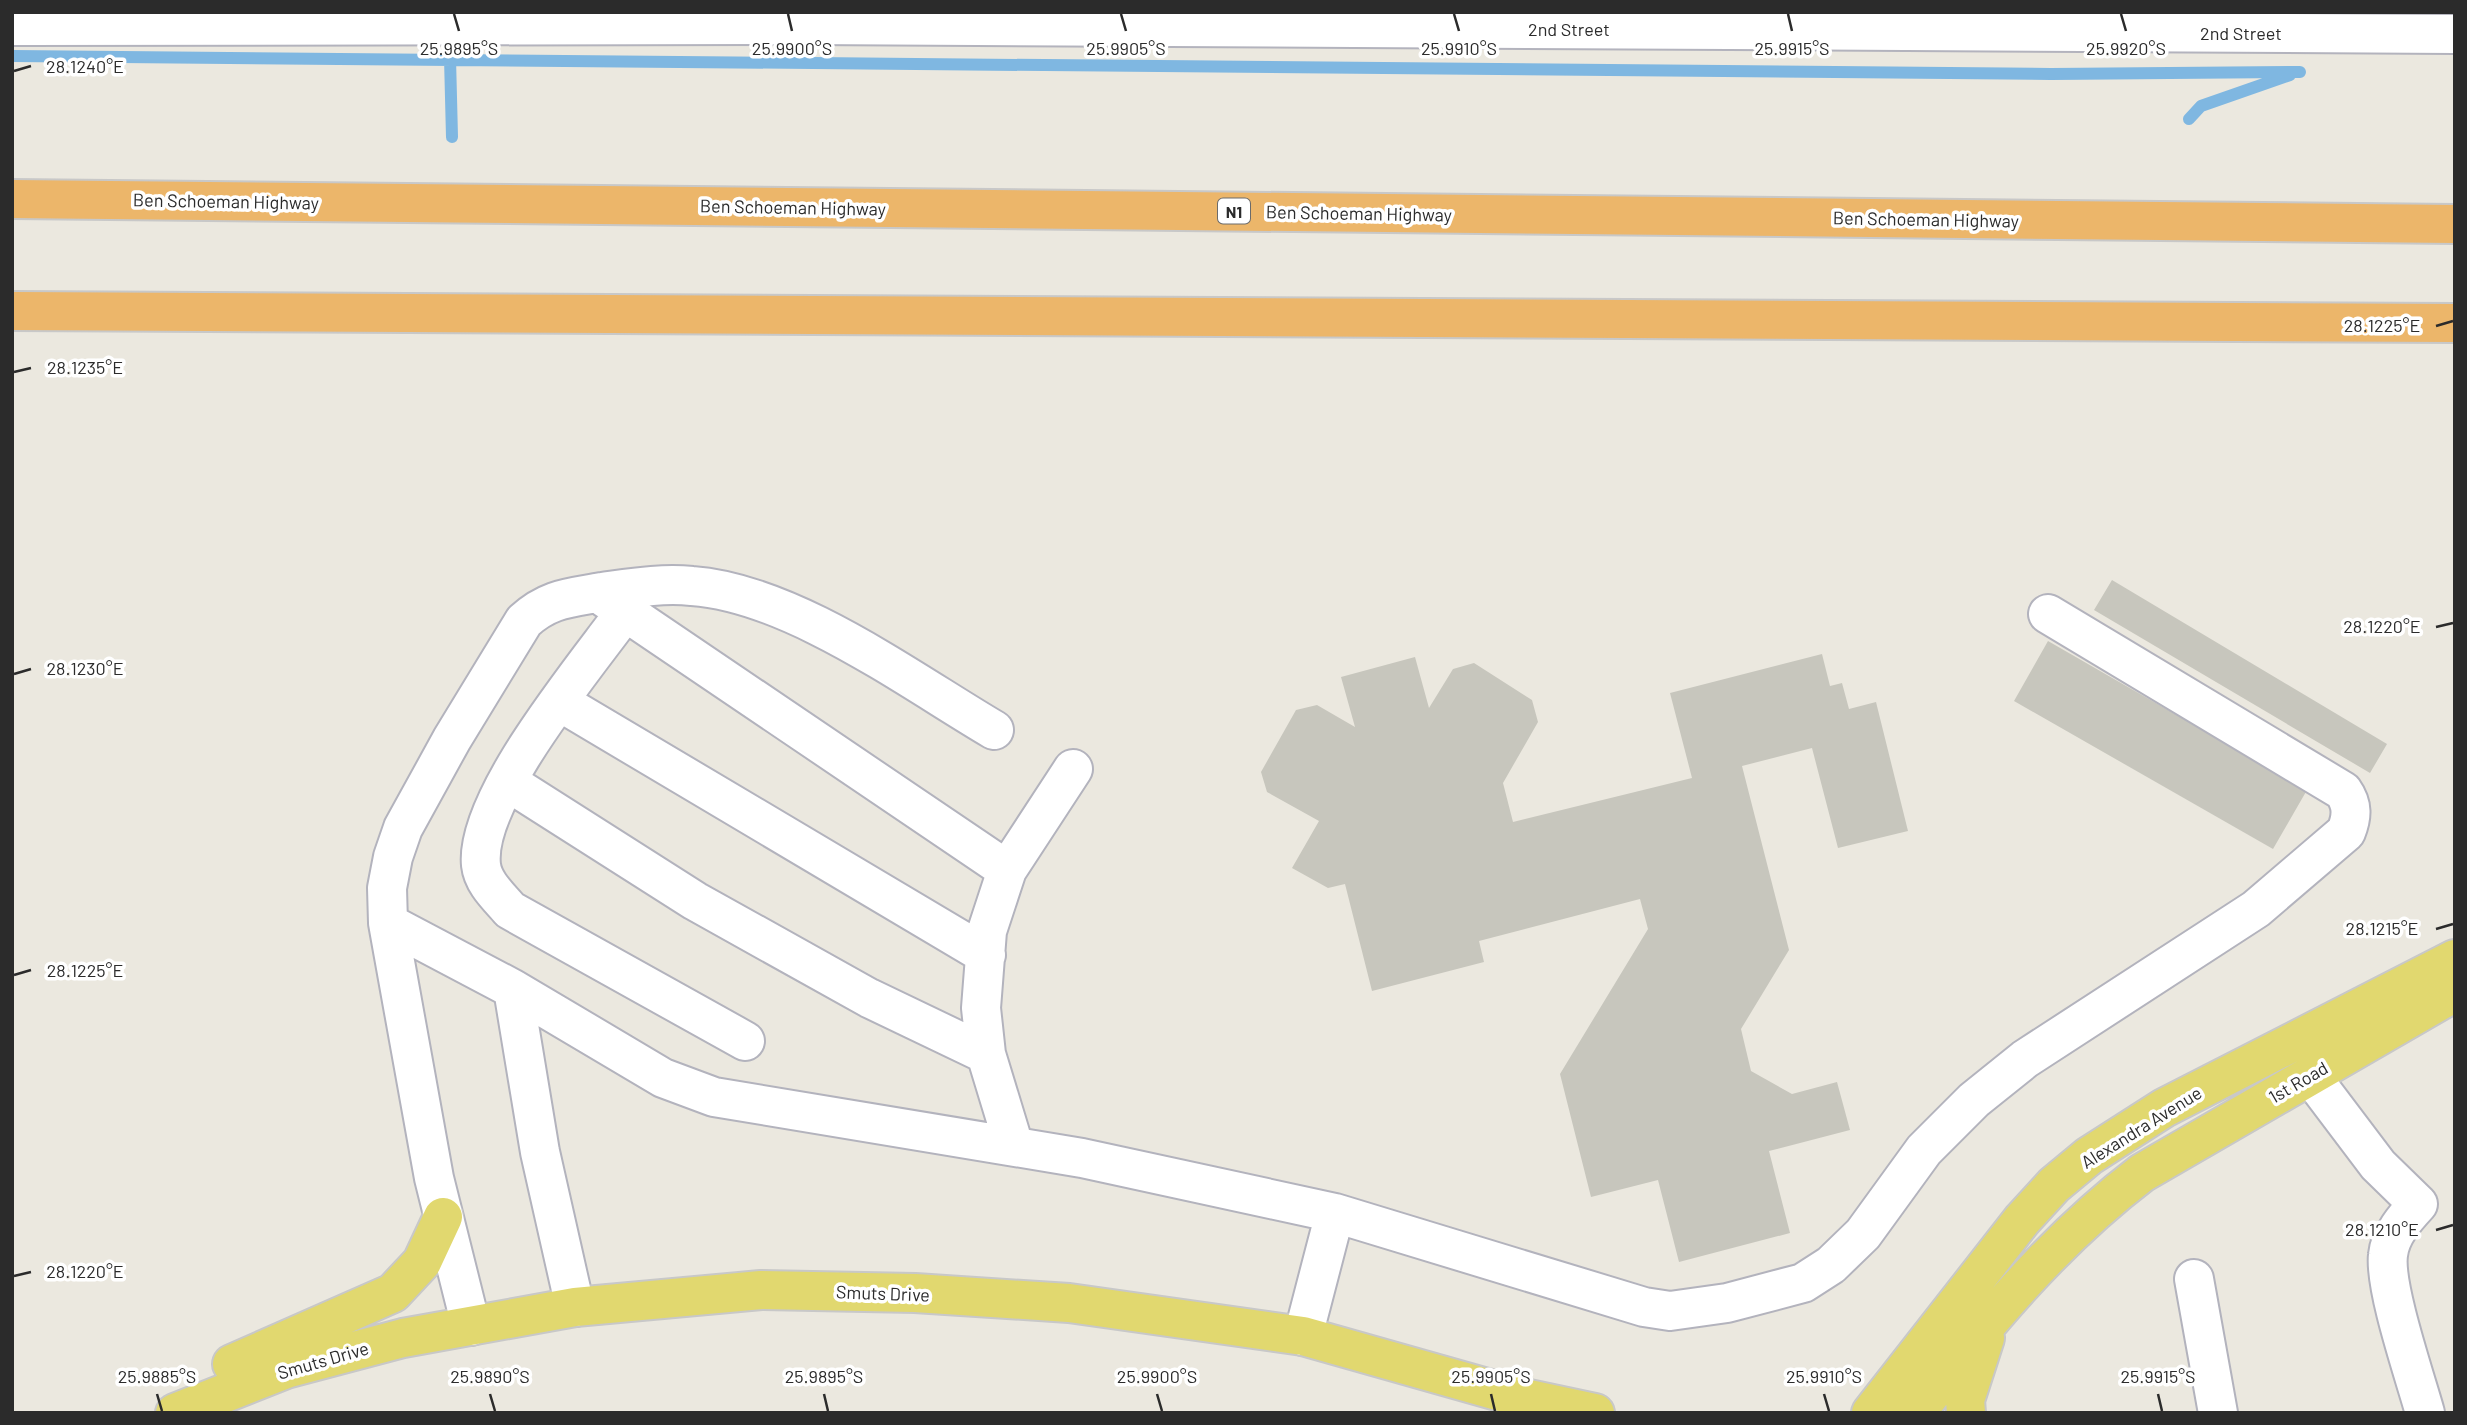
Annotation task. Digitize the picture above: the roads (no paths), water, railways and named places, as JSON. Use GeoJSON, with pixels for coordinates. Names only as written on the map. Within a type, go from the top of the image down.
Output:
{"type":"FeatureCollection","features":[{"type":"Feature","properties":{"kind":"highway","name":"Ben Schoeman Highway"},"geometry":{"type":"LineString","coordinates":[[12,199],[2455,224]]}},
{"type":"Feature","properties":{"kind":"highway"},"geometry":{"type":"LineString","coordinates":[[12,311],[2455,323]]}},
{"type":"Feature","properties":{"kind":"main road","name":"Alexandra Avenue"},"geometry":{"type":"LineString","coordinates":[[1871,1413],[2022,1220],[2054,1185],[2089,1156],[2164,1108],[2455,959]]}},
{"type":"Feature","properties":{"kind":"main road","name":"1st Road"},"geometry":{"type":"LineString","coordinates":[[1992,1320],[2049,1253],[2105,1200],[2142,1173],[2455,992]]}},
{"type":"Feature","properties":{"kind":"main road"},"geometry":{"type":"LineString","coordinates":[[157,1413],[205,1378],[393,1293],[422,1262],[443,1217]]}},
{"type":"Feature","properties":{"kind":"main road","name":"Smuts Drive"},"geometry":{"type":"LineString","coordinates":[[175,1413],[286,1369],[403,1338],[575,1307],[761,1290],[915,1293],[1069,1303],[1303,1336],[1531,1404],[1595,1413]]}},
{"type":"Feature","properties":{"kind":"main road"},"geometry":{"type":"LineString","coordinates":[[1916,1413],[1992,1320]]}},
{"type":"Feature","properties":{"kind":"main road"},"geometry":{"type":"LineString","coordinates":[[1966,1413],[1965,1400],[1992,1320]]}},
{"type":"Feature","properties":{"kind":"street","name":"2nd Street"},"geometry":{"type":"LineString","coordinates":[[12,26],[807,19],[2115,22],[2455,34]]}},
{"type":"Feature","properties":{"kind":"street"},"geometry":{"type":"LineString","coordinates":[[745,1041],[510,910],[491,888],[481,869],[480,845],[489,814],[560,702],[611,603],[648,586],[693,586],[755,600],[821,628],[994,730]]}},
{"type":"Feature","properties":{"kind":"street"},"geometry":{"type":"LineString","coordinates":[[471,1326],[443,1217],[388,923],[387,888],[403,828],[503,651],[524,621],[540,607],[567,596],[611,603],[1007,870]]}},
{"type":"Feature","properties":{"kind":"street"},"geometry":{"type":"LineString","coordinates":[[388,923],[513,989],[663,1078],[714,1097],[1014,1146],[1335,1213],[1644,1307],[1670,1311],[1698,1308],[1803,1283],[1831,1265],[1863,1234],[1924,1150],[1973,1100],[2025,1059],[2256,909],[2346,832],[2351,820],[2351,808],[2343,791],[2048,614]]}},
{"type":"Feature","properties":{"kind":"street"},"geometry":{"type":"LineString","coordinates":[[560,702],[986,954]]}},
{"type":"Feature","properties":{"kind":"street"},"geometry":{"type":"LineString","coordinates":[[1014,1146],[986,1054],[981,1007],[987,931],[1007,870],[1073,769]]}},
{"type":"Feature","properties":{"kind":"street"},"geometry":{"type":"LineString","coordinates":[[508,782],[695,901],[869,998],[986,1054]]}},
{"type":"Feature","properties":{"kind":"street"},"geometry":{"type":"LineString","coordinates":[[513,989],[540,1152],[575,1307]]}},
{"type":"Feature","properties":{"kind":"street"},"geometry":{"type":"LineString","coordinates":[[2310,1074],[2378,1165],[2418,1204],[2399,1226],[2388,1254],[2391,1286],[2425,1413]]}},
{"type":"Feature","properties":{"kind":"street"},"geometry":{"type":"LineString","coordinates":[[1303,1336],[1335,1213]]}},
{"type":"Feature","properties":{"kind":"street"},"geometry":{"type":"LineString","coordinates":[[2194,1279],[2218,1413]]}},
{"type":"Feature","properties":{"kind":"waterway"},"geometry":{"type":"LineString","coordinates":[[12,56],[2051,74],[2300,72]]}},
{"type":"Feature","properties":{"kind":"waterway"},"geometry":{"type":"LineString","coordinates":[[450,58],[452,137]]}},
{"type":"Feature","properties":{"kind":"waterway"},"geometry":{"type":"LineString","coordinates":[[2189,119],[2201,106],[2290,75]]}}]}
